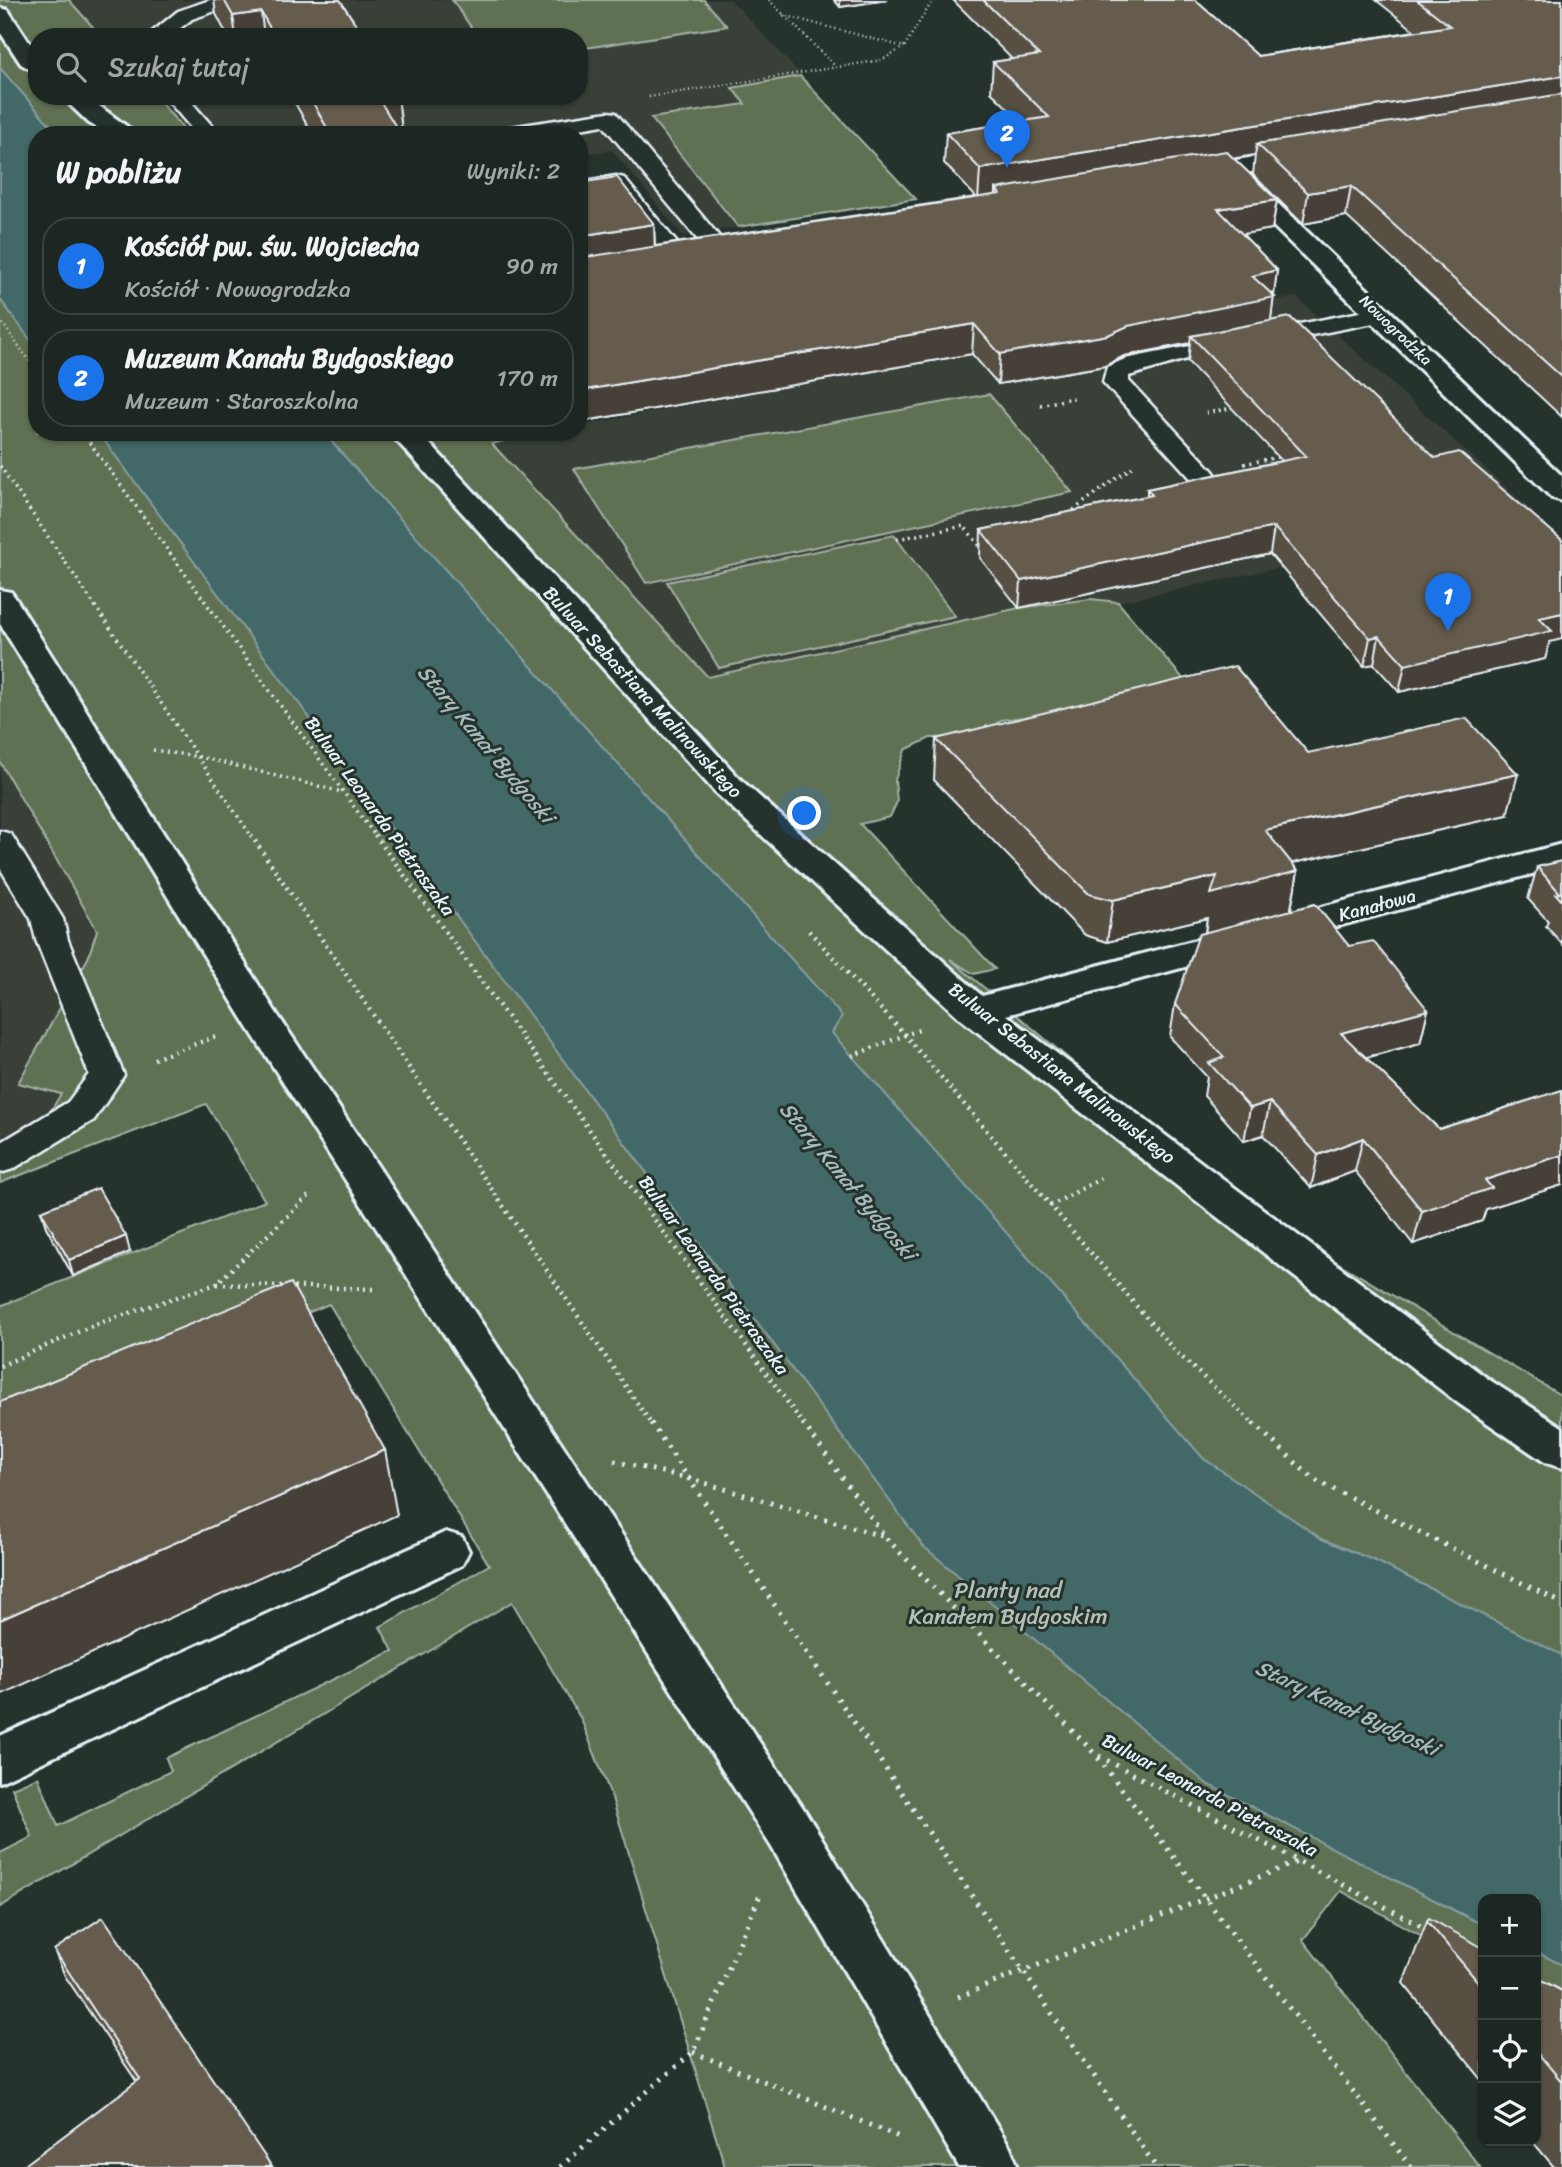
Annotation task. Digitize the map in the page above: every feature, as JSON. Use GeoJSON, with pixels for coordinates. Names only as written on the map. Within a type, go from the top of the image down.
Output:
{"type":"FeatureCollection","features":[{"type":"Feature","properties":{"kind":"street"},"geometry":{"type":"LineString","coordinates":[[0,15],[28,58]]}},
{"type":"Feature","properties":{"kind":"street"},"geometry":{"type":"LineString","coordinates":[[82,105],[111,126]]}},
{"type":"Feature","properties":{"kind":"street"},"geometry":{"type":"LineString","coordinates":[[1171,177],[1336,151]]}},
{"type":"Feature","properties":{"kind":"street","name":"Nowogrodzka"},"geometry":{"type":"LineString","coordinates":[[1229,169],[1562,492]]}},
{"type":"Feature","properties":{"kind":"street"},"geometry":{"type":"LineString","coordinates":[[666,261],[746,248]]}},
{"type":"Feature","properties":{"kind":"street","name":"Bulwar Sebastiana Malinowskiego"},"geometry":{"type":"LineString","coordinates":[[411,441],[729,787],[975,1011],[1473,1391],[1562,1450]]}},
{"type":"Feature","properties":{"kind":"street"},"geometry":{"type":"LineString","coordinates":[[0,599],[262,1020],[789,1830],[990,2167]]}},
{"type":"Feature","properties":{"kind":"street","name":"Kanałowa"},"geometry":{"type":"LineString","coordinates":[[975,1011],[1562,855]]}},
{"type":"Feature","properties":{"kind":"street"},"geometry":{"type":"LineString","coordinates":[[0,1760],[446,1551]]}},
{"type":"Feature","properties":{"kind":"lane"},"geometry":{"type":"LineString","coordinates":[[168,28],[185,15],[229,0]]}},
{"type":"Feature","properties":{"kind":"lane"},"geometry":{"type":"LineString","coordinates":[[182,105],[201,126]]}},
{"type":"Feature","properties":{"kind":"lane"},"geometry":{"type":"LineString","coordinates":[[559,126],[608,118],[720,252]]}},
{"type":"Feature","properties":{"kind":"lane"},"geometry":{"type":"LineString","coordinates":[[588,188],[616,183],[666,261]]}},
{"type":"Feature","properties":{"kind":"lane"},"geometry":{"type":"LineString","coordinates":[[1204,477],[1116,382],[1116,372],[1134,364],[1183,353],[1380,315]]}},
{"type":"Feature","properties":{"kind":"lane"},"geometry":{"type":"LineString","coordinates":[[0,841],[47,919],[51,940],[107,1076],[81,1111],[0,1160]]}},
{"type":"Feature","properties":{"kind":"path"},"geometry":{"type":"LineString","coordinates":[[769,0],[835,66]]}},
{"type":"Feature","properties":{"kind":"path"},"geometry":{"type":"LineString","coordinates":[[608,118],[628,100],[882,60],[904,47],[930,1]]}},
{"type":"Feature","properties":{"kind":"path"},"geometry":{"type":"LineString","coordinates":[[783,15],[904,47]]}},
{"type":"Feature","properties":{"kind":"path"},"geometry":{"type":"LineString","coordinates":[[0,320],[28,358]]}},
{"type":"Feature","properties":{"kind":"path"},"geometry":{"type":"LineString","coordinates":[[1064,517],[1169,439]]}},
{"type":"Feature","properties":{"kind":"path","name":"Bulwar Leonarda Pietraszaka"},"geometry":{"type":"LineString","coordinates":[[89,441],[886,1538],[1095,1754],[1434,1932]]}},
{"type":"Feature","properties":{"kind":"path"},"geometry":{"type":"LineString","coordinates":[[0,466],[1156,2167]]}},
{"type":"Feature","properties":{"kind":"path"},"geometry":{"type":"LineString","coordinates":[[897,539],[964,526],[979,545],[992,543]]}},
{"type":"Feature","properties":{"kind":"path"},"geometry":{"type":"LineString","coordinates":[[90,740],[200,757],[343,792]]}},
{"type":"Feature","properties":{"kind":"path"},"geometry":{"type":"LineString","coordinates":[[107,1076],[262,1020]]}},
{"type":"Feature","properties":{"kind":"path"},"geometry":{"type":"LineString","coordinates":[[852,1056],[905,1035],[1174,1350],[1313,1479],[1562,1603]]}},
{"type":"Feature","properties":{"kind":"path"},"geometry":{"type":"LineString","coordinates":[[216,1284],[350,1156]]}},
{"type":"Feature","properties":{"kind":"path"},"geometry":{"type":"LineString","coordinates":[[0,1366],[94,1325],[216,1284],[436,1291]]}},
{"type":"Feature","properties":{"kind":"path"},"geometry":{"type":"LineString","coordinates":[[688,1478],[886,1538]]}},
{"type":"Feature","properties":{"kind":"path"},"geometry":{"type":"LineString","coordinates":[[1095,1754],[1411,2167]]}},
{"type":"Feature","properties":{"kind":"path"},"geometry":{"type":"LineString","coordinates":[[560,2167],[693,2052],[789,1830]]}},
{"type":"Feature","properties":{"kind":"path"},"geometry":{"type":"LineString","coordinates":[[902,2019],[1298,1861]]}},
{"type":"Feature","properties":{"kind":"path"},"geometry":{"type":"LineString","coordinates":[[693,2052],[909,2141]]}},
{"type":"Feature","properties":{"kind":"shaded area"},"geometry":{"type":"Polygon","coordinates":[[[69,0],[731,0],[916,199],[683,236],[612,150],[588,154],[588,126],[181,126],[163,105],[588,105],[588,28],[94,28],[69,0]]]}},
{"type":"Feature","properties":{"kind":"shaded area"},"geometry":{"type":"Polygon","coordinates":[[[1296,297],[1534,513],[718,688],[491,443],[588,441],[588,424],[1296,297]]]}},
{"type":"Feature","properties":{"kind":"shaded area"},"geometry":{"type":"Polygon","coordinates":[[[0,733],[206,1103],[0,1183],[0,733]]]}},
{"type":"Feature","properties":{"kind":"green space","name":"Planty nad Kanałem Bydgoskim"},"geometry":{"type":"Polygon","coordinates":[[[0,0],[69,0],[94,28],[28,28],[28,105],[163,105],[181,126],[28,126],[28,441],[503,441],[492,444],[708,677],[1019,608],[1091,599],[1118,602],[1197,695],[1001,720],[980,737],[930,738],[905,750],[895,780],[897,802],[890,817],[860,824],[995,969],[974,974],[950,959],[1249,1210],[1562,1396],[1562,2014],[1541,2002],[1541,1894],[1478,1894],[1478,1967],[1341,1891],[1303,1940],[1480,2167],[725,2167],[612,1798],[581,1719],[512,1602],[0,1907],[0,1853],[32,1837],[12,1788],[38,1777],[58,1826],[171,1771],[166,1758],[393,1651],[380,1627],[489,1565],[329,1304],[0,1440],[0,1306],[265,1201],[206,1104],[0,1183],[0,1166],[23,1156],[61,1094],[18,1083],[88,958],[97,930],[0,762],[0,0]]]}},
{"type":"Feature","properties":{"kind":"green space"},"geometry":{"type":"Polygon","coordinates":[[[452,0],[704,0],[727,26],[588,48],[588,28],[472,28],[452,0]]]}},
{"type":"Feature","properties":{"kind":"green space"},"geometry":{"type":"Polygon","coordinates":[[[800,76],[916,199],[738,227],[651,118],[745,104],[732,88],[800,76]]]}},
{"type":"Feature","properties":{"kind":"green space"},"geometry":{"type":"Polygon","coordinates":[[[989,394],[1072,492],[646,583],[574,469],[989,394]]]}},
{"type":"Feature","properties":{"kind":"green space"},"geometry":{"type":"Polygon","coordinates":[[[894,535],[955,616],[719,668],[667,582],[894,535]]]}},
{"type":"Feature","properties":{"kind":"water"},"geometry":{"type":"Polygon","coordinates":[[[0,68],[28,100],[28,105],[33,105],[51,126],[28,126],[28,337],[0,299],[0,68]]]}},
{"type":"Feature","properties":{"kind":"water","name":"Stary Kanał Bydgoski"},"geometry":{"type":"Polygon","coordinates":[[[105,441],[331,441],[842,1016],[832,1033],[1203,1458],[1322,1539],[1378,1562],[1562,1655],[1562,1965],[1541,1954],[1541,1894],[1478,1894],[1478,1922],[1207,1784],[923,1546],[105,441]]]}},
{"type":"Feature","properties":{"kind":"building"},"geometry":{"type":"Polygon","coordinates":[[[224,0],[340,0],[358,28],[270,28],[261,12],[233,16],[224,0]]]}},
{"type":"Feature","properties":{"kind":"building"},"geometry":{"type":"Polygon","coordinates":[[[983,0],[1195,0],[1258,56],[1450,26],[1417,0],[1562,0],[1562,76],[980,169],[946,133],[1049,117],[993,62],[1039,55],[983,0]]]}},
{"type":"Feature","properties":{"kind":"building"},"geometry":{"type":"Polygon","coordinates":[[[1562,94],[1562,377],[1351,186],[1308,193],[1257,144],[1562,94]]]}},
{"type":"Feature","properties":{"kind":"building"},"geometry":{"type":"Polygon","coordinates":[[[314,105],[383,105],[395,126],[326,126],[314,105]]]}},
{"type":"Feature","properties":{"kind":"building"},"geometry":{"type":"Polygon","coordinates":[[[1226,151],[1277,200],[1218,209],[1277,270],[1252,276],[1275,297],[1128,326],[1108,335],[1000,354],[974,324],[588,389],[588,257],[1000,194],[996,189],[1226,151]]]}},
{"type":"Feature","properties":{"kind":"building"},"geometry":{"type":"Polygon","coordinates":[[[617,177],[654,224],[588,235],[588,182],[617,177]]]}},
{"type":"Feature","properties":{"kind":"building"},"geometry":{"type":"Polygon","coordinates":[[[1290,317],[1435,458],[1459,452],[1562,540],[1562,613],[1539,618],[1552,631],[1405,665],[1379,636],[1370,638],[1274,527],[1021,581],[981,530],[1152,495],[1147,489],[1306,456],[1191,336],[1290,317]]]}},
{"type":"Feature","properties":{"kind":"building"},"geometry":{"type":"Polygon","coordinates":[[[1235,666],[1308,753],[1466,718],[1518,774],[1265,830],[1298,871],[1211,894],[1217,876],[1113,900],[1089,894],[936,739],[1235,666]]]}},
{"type":"Feature","properties":{"kind":"building"},"geometry":{"type":"Polygon","coordinates":[[[1562,861],[1562,901],[1556,894],[1560,893],[1537,867],[1562,861]]]}},
{"type":"Feature","properties":{"kind":"building"},"geometry":{"type":"Polygon","coordinates":[[[1315,904],[1349,946],[1373,941],[1428,1010],[1341,1033],[1439,1129],[1562,1090],[1562,1155],[1485,1180],[1492,1188],[1422,1211],[1363,1138],[1318,1155],[1270,1102],[1250,1108],[1209,1063],[1224,1057],[1175,1004],[1199,934],[1315,904]]]}},
{"type":"Feature","properties":{"kind":"building"},"geometry":{"type":"Polygon","coordinates":[[[98,1188],[126,1236],[69,1260],[41,1211],[98,1188]]]}},
{"type":"Feature","properties":{"kind":"building"},"geometry":{"type":"Polygon","coordinates":[[[291,1283],[385,1450],[0,1620],[0,1402],[291,1283]]]}},
{"type":"Feature","properties":{"kind":"building"},"geometry":{"type":"Polygon","coordinates":[[[103,1917],[272,2167],[22,2167],[140,2079],[54,1950],[103,1917]]]}},
{"type":"Feature","properties":{"kind":"building"},"geometry":{"type":"Polygon","coordinates":[[[1429,1918],[1478,1945],[1478,1982],[1427,1921],[1429,1918]]]}},
{"type":"Feature","properties":{"kind":"building"},"geometry":{"type":"Polygon","coordinates":[[[1541,1980],[1562,1991],[1562,2082],[1541,2057],[1541,1980]]]}},
{"type":"Feature","properties":{"kind":"place","name":"Muzeum Kanału Bydgoskiego"},"geometry":{"type":"Point","coordinates":[1007,168]}},
{"type":"Feature","properties":{"kind":"place","name":"Kościół pw. św. Wojciecha"},"geometry":{"type":"Point","coordinates":[1448,631]}}]}
